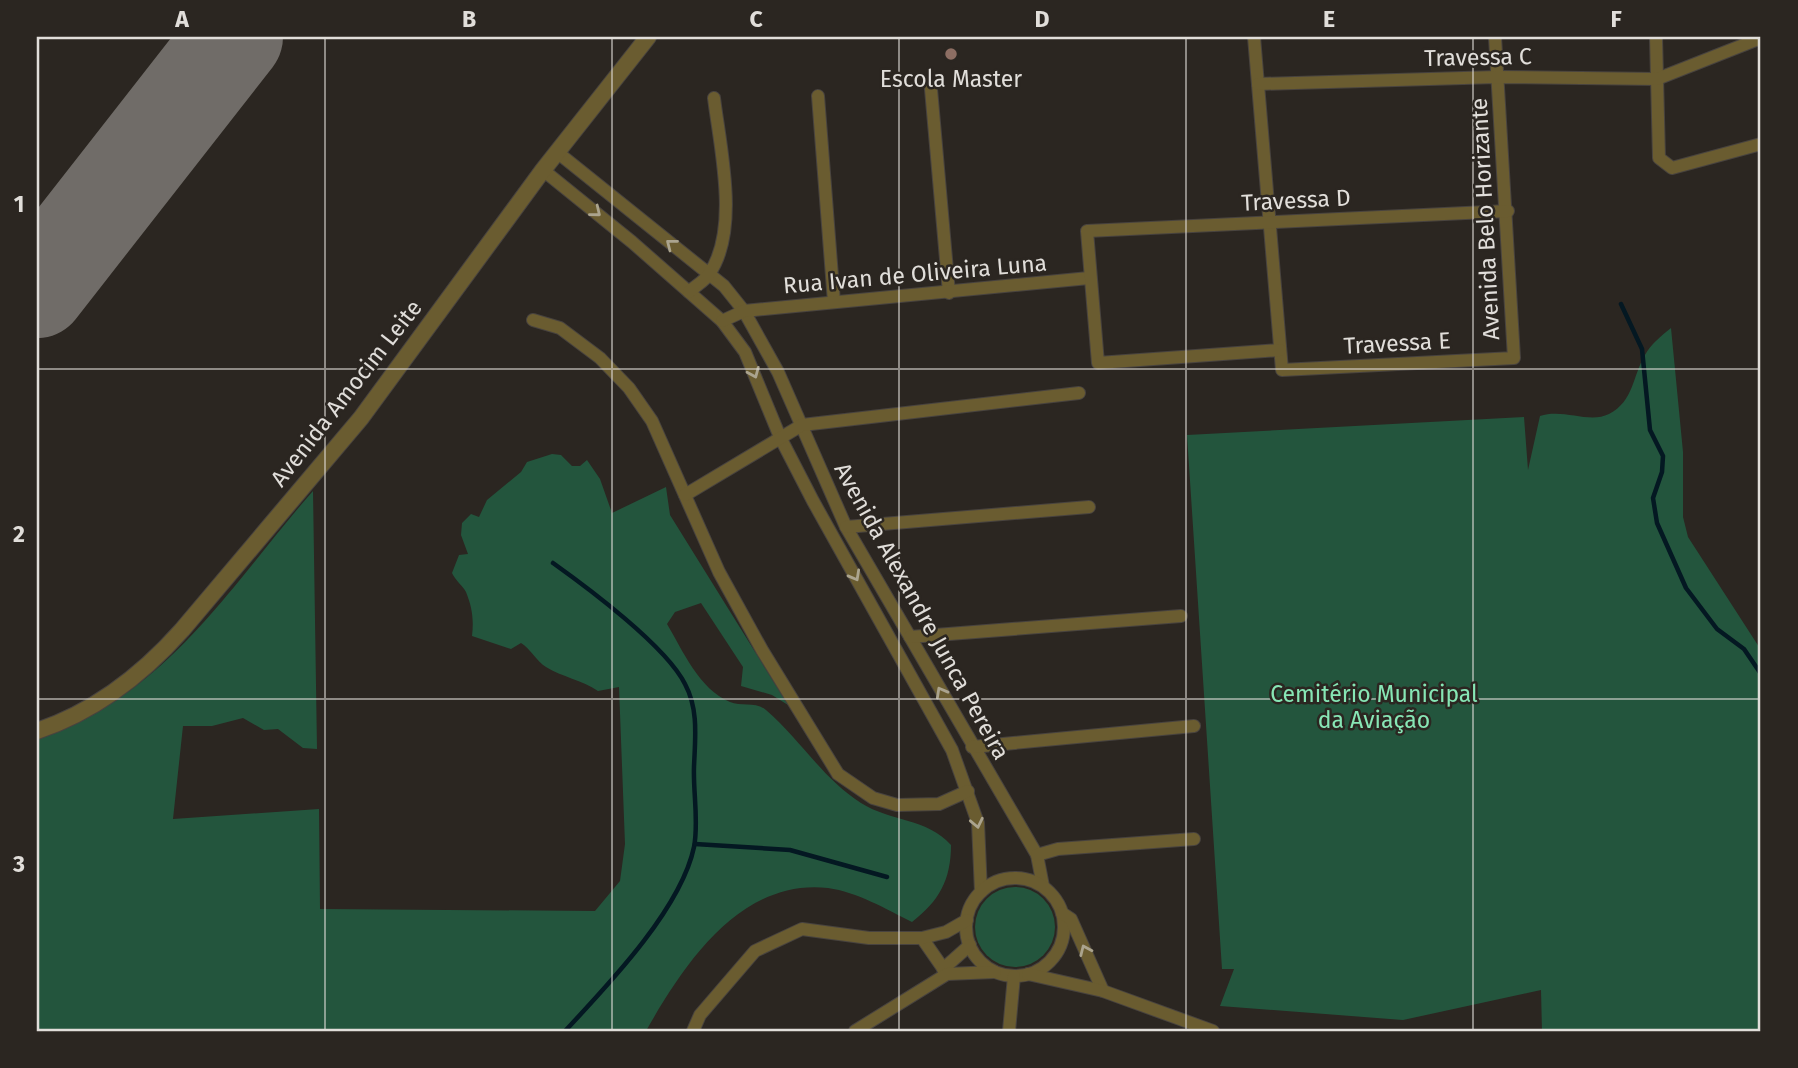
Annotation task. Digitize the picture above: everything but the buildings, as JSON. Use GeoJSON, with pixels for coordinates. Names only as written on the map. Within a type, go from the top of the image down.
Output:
{"type":"FeatureCollection","features":[{"type":"Feature","properties":{"kind":"street","name":"Avenida Amocim Leite"},"geometry":{"type":"LineString","coordinates":[[37,731],[86,710],[159,655],[361,418],[543,170],[648,37]]}},
{"type":"Feature","properties":{"kind":"street"},"geometry":{"type":"LineString","coordinates":[[1089,278],[1098,363],[1280,350],[1254,37]]}},
{"type":"Feature","properties":{"kind":"street","name":"Avenida Belo Horizante"},"geometry":{"type":"LineString","coordinates":[[1495,37],[1514,358]]}},
{"type":"Feature","properties":{"kind":"street"},"geometry":{"type":"LineString","coordinates":[[1656,37],[1659,158],[1672,168],[1761,144]]}},
{"type":"Feature","properties":{"kind":"street"},"geometry":{"type":"LineString","coordinates":[[1657,79],[1761,38]]}},
{"type":"Feature","properties":{"kind":"street","name":"Travessa C"},"geometry":{"type":"LineString","coordinates":[[1258,84],[1497,77],[1657,79]]}},
{"type":"Feature","properties":{"kind":"street"},"geometry":{"type":"LineString","coordinates":[[931,89],[949,293]]}},
{"type":"Feature","properties":{"kind":"street"},"geometry":{"type":"LineString","coordinates":[[818,96],[834,302]]}},
{"type":"Feature","properties":{"kind":"street"},"geometry":{"type":"LineString","coordinates":[[689,292],[709,275],[724,232],[727,196],[714,98]]}},
{"type":"Feature","properties":{"kind":"street","name":"Avenida Alexandre Junca Pereira"},"geometry":{"type":"LineString","coordinates":[[557,152],[724,286],[744,311],[767,350],[846,527],[1037,855],[1043,886]]}},
{"type":"Feature","properties":{"kind":"street","name":"Avenida Alexandre Junca Pereira"},"geometry":{"type":"LineString","coordinates":[[543,170],[722,321],[745,352],[780,437],[952,751],[978,823],[981,892]]}},
{"type":"Feature","properties":{"kind":"street","name":"Travessa D"},"geometry":{"type":"LineString","coordinates":[[1089,278],[1087,231],[1507,211]]}},
{"type":"Feature","properties":{"kind":"street","name":"Rua Ivan de Oliveira Luna"},"geometry":{"type":"LineString","coordinates":[[722,321],[744,311],[1089,278]]}},
{"type":"Feature","properties":{"kind":"street"},"geometry":{"type":"LineString","coordinates":[[533,320],[560,328],[600,358],[629,388],[652,421],[719,572],[762,650],[838,774],[873,798],[897,806],[939,804],[968,791]]}},
{"type":"Feature","properties":{"kind":"street","name":"Travessa E"},"geometry":{"type":"LineString","coordinates":[[1280,350],[1282,370],[1514,358]]}},
{"type":"Feature","properties":{"kind":"street"},"geometry":{"type":"LineString","coordinates":[[685,495],[802,425],[1080,393]]}},
{"type":"Feature","properties":{"kind":"street"},"geometry":{"type":"LineString","coordinates":[[846,527],[1089,508]]}},
{"type":"Feature","properties":{"kind":"street"},"geometry":{"type":"LineString","coordinates":[[910,637],[1181,616]]}},
{"type":"Feature","properties":{"kind":"street"},"geometry":{"type":"LineString","coordinates":[[972,747],[1194,726]]}},
{"type":"Feature","properties":{"kind":"street"},"geometry":{"type":"LineString","coordinates":[[1037,855],[1058,849],[1194,839]]}},
{"type":"Feature","properties":{"kind":"street"},"geometry":{"type":"LineString","coordinates":[[693,1031],[700,1015],[755,951],[802,929],[869,938],[922,938],[946,932],[967,919],[981,892],[1000,881],[1011,878],[1033,881],[1051,894],[1062,913],[1064,935],[1061,945],[1048,963],[1028,974],[1014,976],[996,972],[945,971]]}},
{"type":"Feature","properties":{"kind":"street"},"geometry":{"type":"LineString","coordinates":[[1062,913],[1071,919],[1103,991]]}},
{"type":"Feature","properties":{"kind":"street"},"geometry":{"type":"LineString","coordinates":[[967,919],[970,945],[978,959],[996,972]]}},
{"type":"Feature","properties":{"kind":"street"},"geometry":{"type":"LineString","coordinates":[[922,938],[945,971]]}},
{"type":"Feature","properties":{"kind":"street"},"geometry":{"type":"LineString","coordinates":[[855,1031],[945,971],[970,945]]}},
{"type":"Feature","properties":{"kind":"street"},"geometry":{"type":"LineString","coordinates":[[1028,974],[1103,991],[1209,1031]]}},
{"type":"Feature","properties":{"kind":"street"},"geometry":{"type":"LineString","coordinates":[[1009,1031],[1014,976]]}},
{"type":"Feature","properties":{"kind":"green space","name":"Cemitério Municipal da Aviação"},"geometry":{"type":"Polygon","coordinates":[[[1671,328],[1683,452],[1683,517],[1688,537],[1761,650],[1761,1031],[1542,1031],[1541,990],[1403,1020],[1220,1006],[1234,969],[1222,969],[1187,435],[1524,417],[1528,470],[1540,416],[1558,414],[1601,417],[1617,409],[1628,395],[1647,351],[1671,328]]]}},
{"type":"Feature","properties":{"kind":"green space"},"geometry":{"type":"Polygon","coordinates":[[[552,454],[561,455],[572,466],[580,466],[587,460],[600,479],[612,513],[666,487],[670,515],[788,705],[772,695],[741,686],[743,667],[701,603],[675,612],[667,624],[686,657],[701,679],[719,696],[730,702],[758,706],[766,710],[834,782],[861,803],[931,830],[951,845],[946,879],[929,906],[912,922],[860,897],[828,888],[796,889],[768,897],[741,912],[718,931],[678,980],[646,1031],[37,1031],[37,737],[82,720],[122,696],[159,667],[223,600],[313,491],[317,749],[303,748],[278,729],[264,730],[243,718],[212,726],[183,726],[173,819],[319,809],[320,909],[595,911],[620,881],[625,844],[619,687],[598,691],[546,667],[521,643],[511,649],[472,636],[470,603],[465,590],[452,573],[459,555],[468,554],[461,535],[462,523],[471,514],[479,517],[487,500],[521,472],[527,462],[552,454]]]}},
{"type":"Feature","properties":{"kind":"green space"},"geometry":{"type":"Polygon","coordinates":[[[1007,887],[1023,887],[1044,898],[1055,919],[1055,935],[1044,956],[1023,967],[1007,967],[993,961],[981,949],[975,935],[975,919],[981,905],[993,893],[1007,887]]]}},
{"type":"Feature","properties":{"kind":"waterway"},"geometry":{"type":"LineString","coordinates":[[1621,304],[1642,349],[1650,430],[1663,456],[1662,472],[1653,498],[1657,523],[1686,588],[1717,629],[1744,649],[1761,674]]}},
{"type":"Feature","properties":{"kind":"waterway"},"geometry":{"type":"LineString","coordinates":[[553,563],[625,619],[661,653],[685,684],[695,725],[695,837],[686,871],[659,920],[641,945],[565,1031]]}},
{"type":"Feature","properties":{"kind":"waterway"},"geometry":{"type":"LineString","coordinates":[[695,844],[790,850],[887,877]]}},
{"type":"Feature","properties":{"kind":"runway"},"geometry":{"type":"LineString","coordinates":[[37,289],[234,37]]}},
{"type":"Feature","properties":{"kind":"place","name":"Escola Master"},"geometry":{"type":"Point","coordinates":[951,54]}}]}
